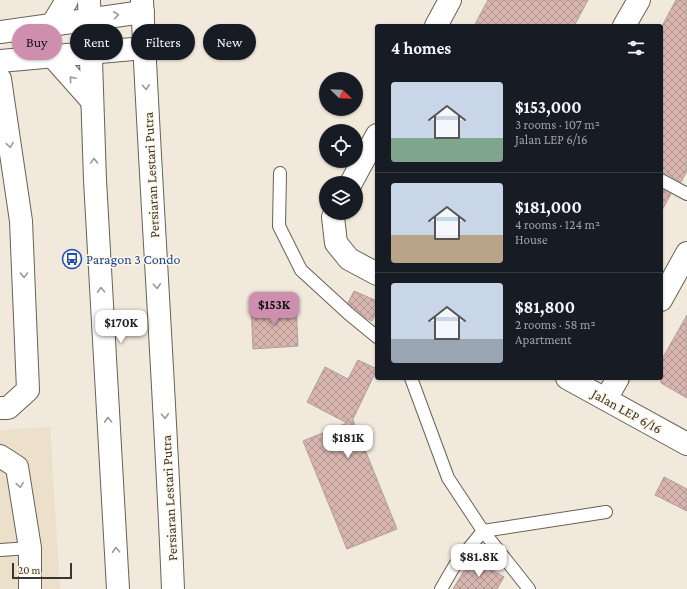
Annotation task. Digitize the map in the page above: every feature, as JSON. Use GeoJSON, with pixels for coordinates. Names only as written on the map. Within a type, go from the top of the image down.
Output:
{"type":"FeatureCollection","features":[{"type":"Feature","properties":{"kind":"street"},"geometry":{"type":"LineString","coordinates":[[52,24],[67,0]]}},
{"type":"Feature","properties":{"kind":"street"},"geometry":{"type":"LineString","coordinates":[[437,24],[450,0]]}},
{"type":"Feature","properties":{"kind":"street"},"geometry":{"type":"LineString","coordinates":[[625,24],[638,0]]}},
{"type":"Feature","properties":{"kind":"street"},"geometry":{"type":"LineString","coordinates":[[52,24],[89,10],[142,6]]}},
{"type":"Feature","properties":{"kind":"street","name":"Persiaran Lestari Putra"},"geometry":{"type":"LineString","coordinates":[[142,6],[143,24]]}},
{"type":"Feature","properties":{"kind":"street"},"geometry":{"type":"LineString","coordinates":[[89,10],[89,24]]}},
{"type":"Feature","properties":{"kind":"street"},"geometry":{"type":"LineString","coordinates":[[0,32],[12,30]]}},
{"type":"Feature","properties":{"kind":"street"},"geometry":{"type":"LineString","coordinates":[[0,61],[12,60]]}},
{"type":"Feature","properties":{"kind":"street"},"geometry":{"type":"LineString","coordinates":[[56,60],[92,101]]}},
{"type":"Feature","properties":{"kind":"street"},"geometry":{"type":"LineString","coordinates":[[90,60],[95,180],[118,589]]}},
{"type":"Feature","properties":{"kind":"street","name":"Persiaran Lestari Putra"},"geometry":{"type":"LineString","coordinates":[[145,60],[170,506],[173,589]]}},
{"type":"Feature","properties":{"kind":"street"},"geometry":{"type":"LineString","coordinates":[[0,79],[21,221],[28,390],[8,408],[0,408]]}},
{"type":"Feature","properties":{"kind":"street"},"geometry":{"type":"LineString","coordinates":[[355,176],[375,139]]}},
{"type":"Feature","properties":{"kind":"street"},"geometry":{"type":"LineString","coordinates":[[334,220],[336,243],[349,259],[375,273]]}},
{"type":"Feature","properties":{"kind":"street"},"geometry":{"type":"LineString","coordinates":[[663,296],[687,253]]}},
{"type":"Feature","properties":{"kind":"street","name":"Jalan LEP 6/16"},"geometry":{"type":"LineString","coordinates":[[571,380],[687,444]]}},
{"type":"Feature","properties":{"kind":"street"},"geometry":{"type":"LineString","coordinates":[[606,399],[617,380]]}},
{"type":"Feature","properties":{"kind":"street"},"geometry":{"type":"LineString","coordinates":[[0,456],[18,467],[30,548],[30,589]]}},
{"type":"Feature","properties":{"kind":"lane"},"geometry":{"type":"LineString","coordinates":[[280,173],[279,226],[301,270],[375,336]]}},
{"type":"Feature","properties":{"kind":"lane"},"geometry":{"type":"LineString","coordinates":[[663,181],[687,194]]}},
{"type":"Feature","properties":{"kind":"lane"},"geometry":{"type":"LineString","coordinates":[[412,380],[448,478],[483,531],[529,589]]}},
{"type":"Feature","properties":{"kind":"lane"},"geometry":{"type":"LineString","coordinates":[[441,589],[455,565],[483,531],[606,512]]}},
{"type":"Feature","properties":{"kind":"lane"},"geometry":{"type":"LineString","coordinates":[[0,550],[30,548]]}},
{"type":"Feature","properties":{"kind":"shaded area"},"geometry":{"type":"Polygon","coordinates":[[[50,427],[60,589],[0,589],[0,430],[50,427]]]}},
{"type":"Feature","properties":{"kind":"building"},"geometry":{"type":"Polygon","coordinates":[[[488,0],[588,0],[575,24],[475,24],[488,0]]]}},
{"type":"Feature","properties":{"kind":"building"},"geometry":{"type":"Polygon","coordinates":[[[676,0],[687,0],[687,171],[681,182],[663,173],[663,24],[676,0]]]}},
{"type":"Feature","properties":{"kind":"building"},"geometry":{"type":"Polygon","coordinates":[[[663,190],[671,194],[663,208],[663,190]]]}},
{"type":"Feature","properties":{"kind":"building"},"geometry":{"type":"Polygon","coordinates":[[[354,291],[375,300],[375,315],[372,321],[366,318],[348,303],[354,291]]]}},
{"type":"Feature","properties":{"kind":"building"},"geometry":{"type":"Polygon","coordinates":[[[296,302],[298,346],[253,349],[251,305],[296,302]]]}},
{"type":"Feature","properties":{"kind":"building"},"geometry":{"type":"Polygon","coordinates":[[[687,315],[687,398],[661,383],[661,380],[663,380],[663,357],[687,315]]]}},
{"type":"Feature","properties":{"kind":"building"},"geometry":{"type":"Polygon","coordinates":[[[358,360],[375,368],[375,373],[352,421],[353,420],[397,529],[347,549],[303,441],[347,423],[307,402],[325,367],[348,379],[358,360]]]}},
{"type":"Feature","properties":{"kind":"building"},"geometry":{"type":"Polygon","coordinates":[[[664,477],[687,489],[687,511],[655,495],[664,477]]]}},
{"type":"Feature","properties":{"kind":"building"},"geometry":{"type":"Polygon","coordinates":[[[472,558],[504,577],[497,589],[453,589],[472,558]]]}},
{"type":"Feature","properties":{"kind":"place","name":"Paragon 3 Condo"},"geometry":{"type":"Point","coordinates":[72,259]}}]}
